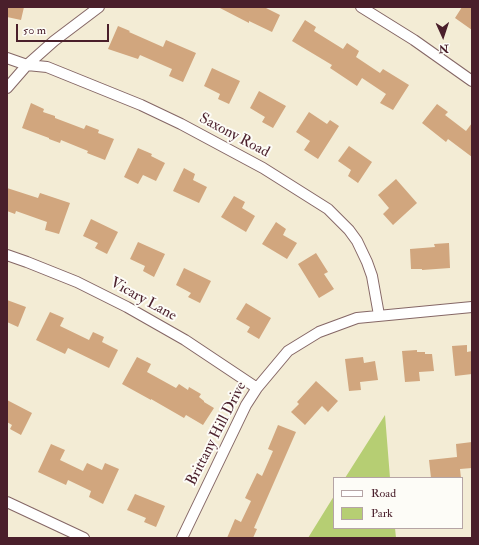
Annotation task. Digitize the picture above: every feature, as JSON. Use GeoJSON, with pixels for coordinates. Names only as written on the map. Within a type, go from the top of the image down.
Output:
{"type":"FeatureCollection","features":[{"type":"Feature","properties":{"kind":"street"},"geometry":{"type":"LineString","coordinates":[[7,88],[27,65],[54,41],[99,7]]}},
{"type":"Feature","properties":{"kind":"street"},"geometry":{"type":"LineString","coordinates":[[361,7],[420,44],[472,81]]}},
{"type":"Feature","properties":{"kind":"street","name":"Saxony Road"},"geometry":{"type":"LineString","coordinates":[[7,58],[27,65],[47,67],[142,105],[263,168],[328,209],[349,230],[357,241],[372,276],[379,315]]}},
{"type":"Feature","properties":{"kind":"street","name":"Vicary Lane"},"geometry":{"type":"LineString","coordinates":[[7,255],[71,279],[121,304],[184,340],[257,388]]}},
{"type":"Feature","properties":{"kind":"street","name":"Brittany Hill Drive"},"geometry":{"type":"LineString","coordinates":[[182,538],[246,405],[257,388],[288,351],[319,332],[357,318],[472,307]]}},
{"type":"Feature","properties":{"kind":"street"},"geometry":{"type":"LineString","coordinates":[[7,502],[84,538]]}},
{"type":"Feature","properties":{"kind":"green space"},"geometry":{"type":"Polygon","coordinates":[[[385,415],[390,477],[346,477],[385,415]]]}},
{"type":"Feature","properties":{"kind":"green space"},"geometry":{"type":"Polygon","coordinates":[[[333,498],[333,529],[395,529],[396,538],[308,538],[333,498]]]}},
{"type":"Feature","properties":{"kind":"building"},"geometry":{"type":"Polygon","coordinates":[[[7,7],[24,7],[21,20],[7,17],[7,7]]]}},
{"type":"Feature","properties":{"kind":"building"},"geometry":{"type":"Polygon","coordinates":[[[218,7],[264,7],[280,15],[272,32],[249,21],[249,23],[218,7]]]}},
{"type":"Feature","properties":{"kind":"building"},"geometry":{"type":"Polygon","coordinates":[[[462,7],[472,7],[472,30],[455,18],[462,7]]]}},
{"type":"Feature","properties":{"kind":"building"},"geometry":{"type":"Polygon","coordinates":[[[305,20],[316,27],[314,31],[343,49],[347,43],[359,51],[356,57],[380,73],[383,69],[409,85],[393,110],[380,103],[386,94],[362,78],[357,86],[330,68],[332,65],[292,41],[305,20]]]}},
{"type":"Feature","properties":{"kind":"building"},"geometry":{"type":"Polygon","coordinates":[[[118,26],[163,47],[166,40],[196,53],[183,82],[169,76],[172,69],[140,55],[138,59],[108,49],[118,26]]]}},
{"type":"Feature","properties":{"kind":"building"},"geometry":{"type":"Polygon","coordinates":[[[212,68],[240,81],[229,104],[218,99],[220,94],[204,86],[212,68]]]}},
{"type":"Feature","properties":{"kind":"building"},"geometry":{"type":"Polygon","coordinates":[[[259,91],[286,106],[273,128],[262,122],[265,117],[250,108],[259,91]]]}},
{"type":"Feature","properties":{"kind":"building"},"geometry":{"type":"Polygon","coordinates":[[[31,103],[44,109],[43,112],[55,116],[55,118],[84,129],[86,125],[99,130],[98,133],[114,139],[105,160],[61,140],[60,143],[22,128],[31,103]]]}},
{"type":"Feature","properties":{"kind":"building"},"geometry":{"type":"Polygon","coordinates":[[[437,104],[448,112],[445,115],[466,131],[472,123],[472,157],[448,139],[446,142],[422,123],[437,104]]]}},
{"type":"Feature","properties":{"kind":"building"},"geometry":{"type":"Polygon","coordinates":[[[309,112],[327,124],[330,120],[339,126],[318,159],[304,150],[310,141],[296,132],[309,112]]]}},
{"type":"Feature","properties":{"kind":"building"},"geometry":{"type":"Polygon","coordinates":[[[349,146],[372,162],[358,183],[348,176],[351,170],[338,161],[349,146]]]}},
{"type":"Feature","properties":{"kind":"building"},"geometry":{"type":"Polygon","coordinates":[[[138,148],[152,154],[151,156],[165,163],[156,181],[143,175],[138,184],[124,177],[138,148]]]}},
{"type":"Feature","properties":{"kind":"building"},"geometry":{"type":"Polygon","coordinates":[[[184,168],[195,174],[193,180],[207,187],[199,203],[173,191],[184,168]]]}},
{"type":"Feature","properties":{"kind":"building"},"geometry":{"type":"Polygon","coordinates":[[[396,179],[417,203],[393,225],[383,214],[389,208],[378,195],[396,179]]]}},
{"type":"Feature","properties":{"kind":"building"},"geometry":{"type":"Polygon","coordinates":[[[7,188],[38,198],[40,193],[70,203],[59,234],[45,230],[47,222],[16,211],[15,214],[7,211],[7,188]]]}},
{"type":"Feature","properties":{"kind":"building"},"geometry":{"type":"Polygon","coordinates":[[[234,196],[245,202],[242,208],[255,216],[246,232],[221,217],[234,196]]]}},
{"type":"Feature","properties":{"kind":"building"},"geometry":{"type":"Polygon","coordinates":[[[91,219],[118,232],[107,254],[95,248],[98,243],[83,236],[91,219]]]}},
{"type":"Feature","properties":{"kind":"building"},"geometry":{"type":"Polygon","coordinates":[[[276,222],[286,229],[283,235],[297,243],[287,259],[262,244],[276,222]]]}},
{"type":"Feature","properties":{"kind":"building"},"geometry":{"type":"Polygon","coordinates":[[[138,242],[165,254],[154,277],[143,271],[145,266],[130,259],[138,242]]]}},
{"type":"Feature","properties":{"kind":"building"},"geometry":{"type":"Polygon","coordinates":[[[449,243],[450,268],[422,270],[411,269],[410,249],[435,247],[434,244],[449,243]]]}},
{"type":"Feature","properties":{"kind":"building"},"geometry":{"type":"Polygon","coordinates":[[[316,253],[328,272],[324,274],[334,289],[319,298],[298,264],[316,253]]]}},
{"type":"Feature","properties":{"kind":"building"},"geometry":{"type":"Polygon","coordinates":[[[184,268],[211,281],[200,303],[188,297],[191,293],[176,285],[184,268]]]}},
{"type":"Feature","properties":{"kind":"building"},"geometry":{"type":"Polygon","coordinates":[[[7,300],[26,307],[18,327],[7,322],[7,300]]]}},
{"type":"Feature","properties":{"kind":"building"},"geometry":{"type":"Polygon","coordinates":[[[246,303],[271,318],[259,339],[247,332],[250,327],[236,319],[246,303]]]}},
{"type":"Feature","properties":{"kind":"building"},"geometry":{"type":"Polygon","coordinates":[[[50,312],[64,318],[60,326],[89,340],[93,332],[104,337],[102,342],[118,350],[109,368],[68,348],[65,354],[36,340],[50,312]]]}},
{"type":"Feature","properties":{"kind":"building"},"geometry":{"type":"Polygon","coordinates":[[[467,345],[467,352],[472,351],[472,374],[455,376],[452,346],[467,345]]]}},
{"type":"Feature","properties":{"kind":"building"},"geometry":{"type":"Polygon","coordinates":[[[417,350],[417,352],[432,354],[434,371],[419,372],[420,381],[405,382],[402,351],[417,350]]]}},
{"type":"Feature","properties":{"kind":"building"},"geometry":{"type":"Polygon","coordinates":[[[137,357],[151,364],[147,372],[176,388],[179,384],[188,390],[189,387],[201,394],[199,397],[214,408],[203,425],[186,415],[184,418],[122,384],[137,357]]]}},
{"type":"Feature","properties":{"kind":"building"},"geometry":{"type":"Polygon","coordinates":[[[363,357],[364,363],[375,361],[378,380],[360,382],[361,390],[349,391],[345,359],[363,357]]]}},
{"type":"Feature","properties":{"kind":"building"},"geometry":{"type":"Polygon","coordinates":[[[316,381],[338,401],[328,412],[322,406],[305,425],[291,412],[299,404],[297,402],[316,381]]]}},
{"type":"Feature","properties":{"kind":"building"},"geometry":{"type":"Polygon","coordinates":[[[7,400],[32,413],[21,435],[10,429],[12,425],[7,422],[7,400]]]}},
{"type":"Feature","properties":{"kind":"building"},"geometry":{"type":"Polygon","coordinates":[[[278,425],[296,432],[254,528],[257,529],[253,538],[227,538],[235,519],[241,522],[251,501],[245,498],[257,473],[262,476],[273,451],[268,449],[278,425]]]}},
{"type":"Feature","properties":{"kind":"building"},"geometry":{"type":"Polygon","coordinates":[[[472,442],[472,468],[460,469],[461,477],[431,477],[429,460],[457,457],[456,444],[472,442]]]}},
{"type":"Feature","properties":{"kind":"building"},"geometry":{"type":"Polygon","coordinates":[[[51,444],[65,450],[60,460],[83,471],[87,463],[102,470],[105,463],[119,469],[103,504],[89,497],[91,491],[68,480],[66,485],[38,472],[51,444]]]}},
{"type":"Feature","properties":{"kind":"building"},"geometry":{"type":"Polygon","coordinates":[[[135,494],[165,506],[156,527],[144,522],[146,518],[127,510],[135,494]]]}}]}
